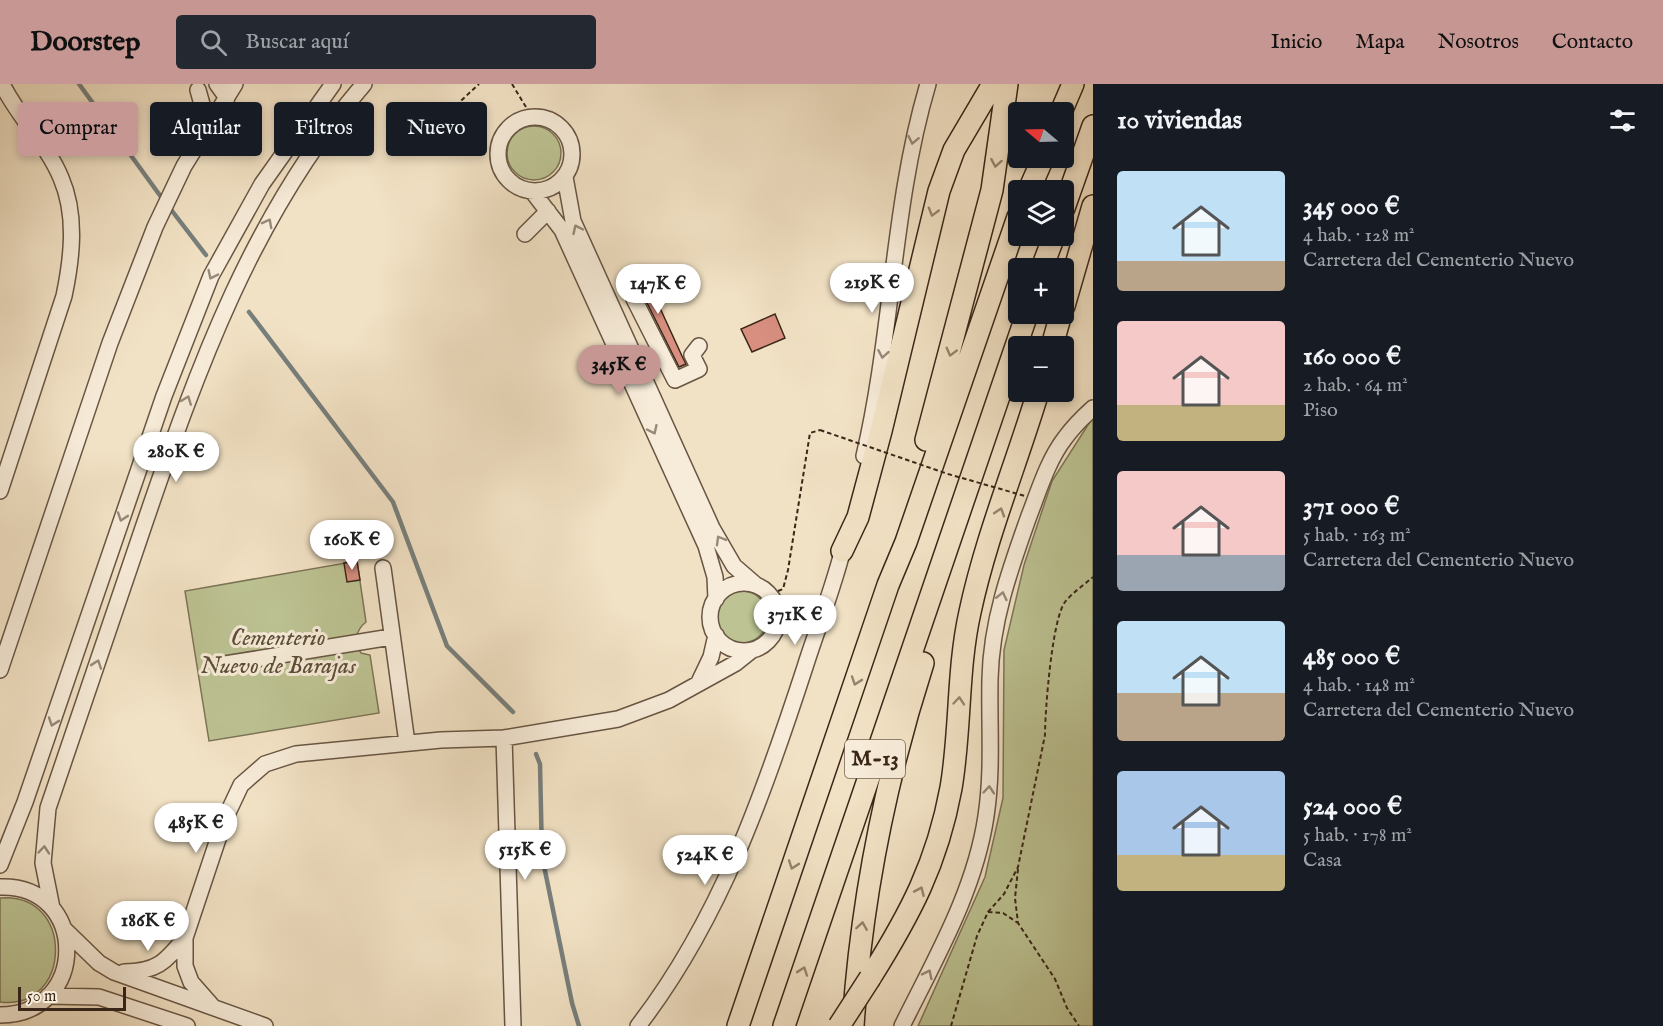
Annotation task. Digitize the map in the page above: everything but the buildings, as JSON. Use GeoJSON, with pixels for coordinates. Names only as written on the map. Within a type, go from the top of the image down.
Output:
{"type":"FeatureCollection","features":[{"type":"Feature","properties":{"kind":"highway"},"geometry":{"type":"LineString","coordinates":[[842,551],[858,517],[939,191],[954,150],[993,84]]}},
{"type":"Feature","properties":{"kind":"highway"},"geometry":{"type":"LineString","coordinates":[[888,585],[897,537],[937,404],[992,190],[1007,84]]}},
{"type":"Feature","properties":{"kind":"highway"},"geometry":{"type":"LineString","coordinates":[[1065,102],[1073,84]]}},
{"type":"Feature","properties":{"kind":"highway"},"geometry":{"type":"LineString","coordinates":[[1074,180],[1093,126]]}},
{"type":"Feature","properties":{"kind":"highway"},"geometry":{"type":"LineString","coordinates":[[1074,272],[1093,206]]}},
{"type":"Feature","properties":{"kind":"highway","name":"M-13"},"geometry":{"type":"LineString","coordinates":[[738,1026],[888,585],[906,542],[1008,246]]}},
{"type":"Feature","properties":{"kind":"highway","name":"M-13"},"geometry":{"type":"LineString","coordinates":[[784,1026],[1024,324]]}},
{"type":"Feature","properties":{"kind":"highway"},"geometry":{"type":"LineString","coordinates":[[839,1026],[908,916],[926,877],[943,825],[951,786],[970,614],[980,574],[1035,402]]}},
{"type":"Feature","properties":{"kind":"highway"},"geometry":{"type":"LineString","coordinates":[[853,1026],[860,937],[873,853],[892,771],[915,688],[962,542],[967,492]]}},
{"type":"Feature","properties":{"kind":"street"},"geometry":{"type":"LineString","coordinates":[[0,491],[64,296],[70,266],[72,230],[61,178],[2,84]]}},
{"type":"Feature","properties":{"kind":"street"},"geometry":{"type":"LineString","coordinates":[[217,84],[227,98]]}},
{"type":"Feature","properties":{"kind":"street"},"geometry":{"type":"LineString","coordinates":[[224,102],[235,84]]}},
{"type":"Feature","properties":{"kind":"street"},"geometry":{"type":"LineString","coordinates":[[0,866],[26,802],[164,396],[211,276],[262,184],[333,84]]}},
{"type":"Feature","properties":{"kind":"street"},"geometry":{"type":"LineString","coordinates":[[265,1026],[114,972],[99,963],[65,930],[52,908],[43,863],[48,808],[186,401],[232,291],[282,197],[341,111],[364,84]]}},
{"type":"Feature","properties":{"kind":"street"},"geometry":{"type":"LineString","coordinates":[[638,1026],[689,953],[725,884],[778,750],[842,551],[868,438],[886,334],[905,179],[928,84]]}},
{"type":"Feature","properties":{"kind":"street"},"geometry":{"type":"LineString","coordinates":[[194,87],[227,98]]}},
{"type":"Feature","properties":{"kind":"street"},"geometry":{"type":"LineString","coordinates":[[194,87],[200,102]]}},
{"type":"Feature","properties":{"kind":"street"},"geometry":{"type":"LineString","coordinates":[[532,191],[556,185],[565,177],[573,154],[570,142],[555,123],[532,117],[520,120],[506,132],[498,148],[498,160],[510,182],[532,191],[562,230],[706,546],[715,577],[716,599],[711,617],[716,635],[711,657],[700,680]]}},
{"type":"Feature","properties":{"kind":"street"},"geometry":{"type":"LineString","coordinates":[[0,670],[110,343],[155,227],[190,156]]}},
{"type":"Feature","properties":{"kind":"street"},"geometry":{"type":"LineString","coordinates":[[213,1007],[191,982],[185,966],[185,938],[224,821],[241,785],[265,764],[296,754],[407,743],[504,738],[618,719],[669,700],[700,680],[736,663],[770,640],[778,620],[773,599],[734,566],[712,528],[573,221],[565,177]]}},
{"type":"Feature","properties":{"kind":"street"},"geometry":{"type":"LineString","coordinates":[[525,234],[548,211]]}},
{"type":"Feature","properties":{"kind":"street"},"geometry":{"type":"LineString","coordinates":[[634,299],[675,380],[699,369],[692,355],[699,346]]}},
{"type":"Feature","properties":{"kind":"street"},"geometry":{"type":"LineString","coordinates":[[902,1026],[965,896],[980,849],[986,816],[992,742],[990,678],[995,626],[1004,586],[1045,476],[1064,439],[1093,408]]}},
{"type":"Feature","properties":{"kind":"street"},"geometry":{"type":"LineString","coordinates":[[383,568],[407,743]]}},
{"type":"Feature","properties":{"kind":"street"},"geometry":{"type":"LineString","coordinates":[[716,599],[734,585],[756,585]]}},
{"type":"Feature","properties":{"kind":"street"},"geometry":{"type":"LineString","coordinates":[[716,635],[730,648],[751,651]]}},
{"type":"Feature","properties":{"kind":"street"},"geometry":{"type":"LineString","coordinates":[[219,665],[356,641],[392,637]]}},
{"type":"Feature","properties":{"kind":"street"},"geometry":{"type":"LineString","coordinates":[[504,738],[513,1026]]}},
{"type":"Feature","properties":{"kind":"street"},"geometry":{"type":"LineString","coordinates":[[0,887],[10,886],[33,893],[52,908]]}},
{"type":"Feature","properties":{"kind":"street"},"geometry":{"type":"LineString","coordinates":[[6,1020],[27,1010],[48,996],[56,987],[66,966],[65,930]]}},
{"type":"Feature","properties":{"kind":"street"},"geometry":{"type":"LineString","coordinates":[[114,972],[144,972],[164,963],[185,938]]}},
{"type":"Feature","properties":{"kind":"street"},"geometry":{"type":"LineString","coordinates":[[48,996],[99,997],[187,1026]]}},
{"type":"Feature","properties":{"kind":"path"},"geometry":{"type":"LineString","coordinates":[[460,102],[479,84]]}},
{"type":"Feature","properties":{"kind":"path"},"geometry":{"type":"LineString","coordinates":[[514,85],[532,117]]}},
{"type":"Feature","properties":{"kind":"path"},"geometry":{"type":"LineString","coordinates":[[778,591],[783,589],[788,570],[810,433],[820,430],[948,474],[1025,496]]}},
{"type":"Feature","properties":{"kind":"path"},"geometry":{"type":"LineString","coordinates":[[1018,923],[1015,898],[1018,867],[1045,735],[1045,715],[1058,620],[1064,602],[1093,577]]}},
{"type":"Feature","properties":{"kind":"path"},"geometry":{"type":"LineString","coordinates":[[951,1026],[977,936],[988,912],[1004,894],[1018,867]]}},
{"type":"Feature","properties":{"kind":"path"},"geometry":{"type":"LineString","coordinates":[[988,912],[1003,913],[1018,923],[1055,979],[1067,1008],[1079,1026]]}},
{"type":"Feature","properties":{"kind":"green space"},"geometry":{"type":"Polygon","coordinates":[[[529,126],[539,126],[549,130],[557,138],[561,153],[557,168],[549,176],[539,180],[529,180],[519,176],[511,168],[507,158],[507,148],[511,138],[519,130],[529,126]]]}},
{"type":"Feature","properties":{"kind":"green space"},"geometry":{"type":"Polygon","coordinates":[[[1093,417],[1093,1026],[918,1026],[985,877],[1003,798],[1004,650],[1024,565],[1052,481],[1093,417]]]}},
{"type":"Feature","properties":{"kind":"green space","name":"Cementerio Nuevo de Barajas"},"geometry":{"type":"Polygon","coordinates":[[[357,561],[366,622],[358,632],[356,640],[361,653],[370,655],[379,713],[209,741],[185,591],[357,561]]]}},
{"type":"Feature","properties":{"kind":"green space"},"geometry":{"type":"Polygon","coordinates":[[[742,591],[752,593],[760,599],[766,607],[768,617],[766,627],[760,635],[752,641],[742,643],[732,641],[724,635],[718,627],[716,617],[718,607],[724,599],[732,593],[742,591]]]}},
{"type":"Feature","properties":{"kind":"green space"},"geometry":{"type":"Polygon","coordinates":[[[0,898],[25,901],[42,913],[52,930],[56,951],[52,971],[41,989],[24,1000],[0,1002],[0,898]]]}},
{"type":"Feature","properties":{"kind":"waterway"},"geometry":{"type":"LineString","coordinates":[[79,84],[164,201]]}},
{"type":"Feature","properties":{"kind":"waterway"},"geometry":{"type":"LineString","coordinates":[[169,207],[206,255]]}},
{"type":"Feature","properties":{"kind":"waterway"},"geometry":{"type":"LineString","coordinates":[[249,312],[393,502],[447,646],[513,712]]}},
{"type":"Feature","properties":{"kind":"waterway"},"geometry":{"type":"LineString","coordinates":[[536,754],[540,764],[542,856],[572,1003],[579,1026]]}}]}
